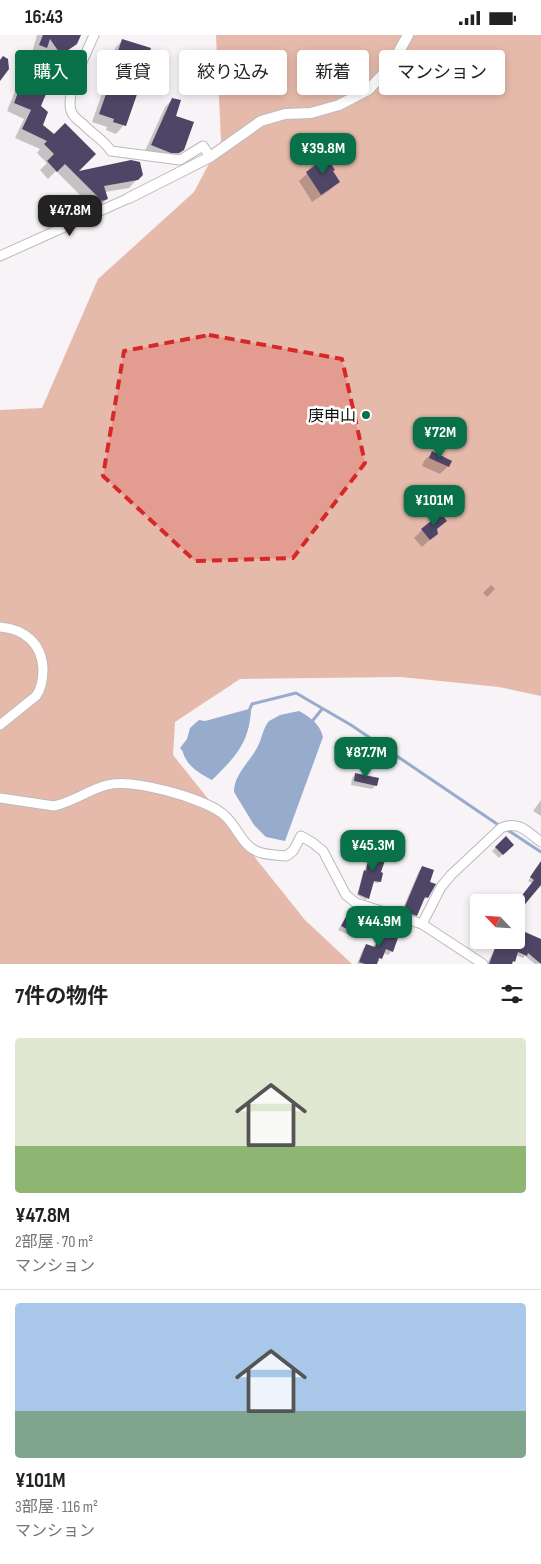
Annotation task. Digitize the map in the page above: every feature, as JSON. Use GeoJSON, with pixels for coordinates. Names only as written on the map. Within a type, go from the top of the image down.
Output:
{"type":"FeatureCollection","features":[{"type":"Feature","properties":{"kind":"street"},"geometry":{"type":"LineString","coordinates":[[94,35],[70,92],[72,113],[90,132],[106,144],[111,151],[180,160],[203,146],[210,157]]}},
{"type":"Feature","properties":{"kind":"street"},"geometry":{"type":"LineString","coordinates":[[0,256],[129,198],[210,157],[261,121],[285,114],[311,113],[339,105],[368,90],[391,66],[408,35]]}},
{"type":"Feature","properties":{"kind":"street"},"geometry":{"type":"LineString","coordinates":[[0,627],[18,631],[35,643],[43,659],[42,684],[36,695],[0,725]]}},
{"type":"Feature","properties":{"kind":"street"},"geometry":{"type":"LineString","coordinates":[[0,798],[54,806],[107,784],[117,783],[161,789],[192,799],[222,813],[250,848],[257,852],[286,856],[293,851],[301,836],[323,851],[346,895],[356,903],[422,924],[483,964]]}},
{"type":"Feature","properties":{"kind":"street"},"geometry":{"type":"LineString","coordinates":[[422,924],[441,887],[451,875],[503,827],[516,824],[541,842]]}},
{"type":"Feature","properties":{"kind":"highlighted area"},"geometry":{"type":"Polygon","coordinates":[[[209,335],[342,359],[365,463],[293,558],[195,561],[103,476],[124,351],[209,335]]]}},
{"type":"Feature","properties":{"kind":"shaded area"},"geometry":{"type":"Polygon","coordinates":[[[216,35],[541,35],[541,696],[499,687],[401,677],[240,679],[175,722],[173,755],[305,920],[352,964],[0,964],[0,410],[42,408],[98,279],[194,192],[221,141],[219,95],[287,95],[287,50],[217,50],[216,35]]]}},
{"type":"Feature","properties":{"kind":"water"},"geometry":{"type":"Polygon","coordinates":[[[251,710],[250,722],[244,741],[234,757],[212,780],[190,765],[180,748],[187,739],[190,728],[199,720],[205,721],[251,710]]]}},
{"type":"Feature","properties":{"kind":"water"},"geometry":{"type":"Polygon","coordinates":[[[299,711],[314,721],[320,728],[323,737],[285,841],[266,837],[254,825],[234,792],[239,774],[255,752],[269,721],[280,715],[299,711]]]}},
{"type":"Feature","properties":{"kind":"building"},"geometry":{"type":"Polygon","coordinates":[[[43,35],[81,35],[77,44],[68,50],[58,50],[50,39],[47,48],[39,45],[43,35]]]}},
{"type":"Feature","properties":{"kind":"building"},"geometry":{"type":"Polygon","coordinates":[[[122,39],[151,48],[150,50],[118,50],[122,39]]]}},
{"type":"Feature","properties":{"kind":"building"},"geometry":{"type":"Polygon","coordinates":[[[3,56],[8,59],[9,69],[0,81],[0,60],[3,56]]]}},
{"type":"Feature","properties":{"kind":"building"},"geometry":{"type":"Polygon","coordinates":[[[17,95],[46,95],[41,106],[48,112],[43,125],[54,134],[65,123],[96,154],[79,171],[131,160],[140,162],[143,175],[138,180],[104,186],[108,199],[102,201],[65,164],[57,172],[47,161],[54,154],[44,144],[47,141],[22,129],[31,110],[14,103],[17,95]]]}},
{"type":"Feature","properties":{"kind":"building"},"geometry":{"type":"Polygon","coordinates":[[[106,95],[137,95],[126,126],[113,122],[114,119],[99,114],[106,95]]]}},
{"type":"Feature","properties":{"kind":"building"},"geometry":{"type":"Polygon","coordinates":[[[172,98],[181,100],[176,116],[194,122],[184,150],[179,153],[171,153],[151,145],[172,98]]]}},
{"type":"Feature","properties":{"kind":"building"},"geometry":{"type":"Polygon","coordinates":[[[325,154],[340,182],[321,195],[306,172],[319,163],[316,160],[325,154]]]}},
{"type":"Feature","properties":{"kind":"building"},"geometry":{"type":"Polygon","coordinates":[[[432,451],[452,461],[449,467],[429,458],[432,451]]]}},
{"type":"Feature","properties":{"kind":"building"},"geometry":{"type":"Polygon","coordinates":[[[441,513],[447,521],[437,529],[438,534],[430,540],[421,529],[441,513]]]}},
{"type":"Feature","properties":{"kind":"building"},"geometry":{"type":"Polygon","coordinates":[[[355,773],[379,778],[377,786],[354,781],[355,773]]]}},
{"type":"Feature","properties":{"kind":"building"},"geometry":{"type":"Polygon","coordinates":[[[506,836],[514,845],[503,855],[495,847],[506,836]]]}},
{"type":"Feature","properties":{"kind":"building"},"geometry":{"type":"Polygon","coordinates":[[[379,846],[389,849],[381,872],[383,873],[381,882],[374,881],[369,899],[358,894],[364,870],[366,871],[367,864],[370,865],[374,853],[379,846]]]}},
{"type":"Feature","properties":{"kind":"building"},"geometry":{"type":"Polygon","coordinates":[[[541,861],[541,885],[525,904],[525,894],[523,894],[534,880],[530,877],[541,861]]]}},
{"type":"Feature","properties":{"kind":"building"},"geometry":{"type":"Polygon","coordinates":[[[422,866],[434,870],[430,882],[436,884],[428,898],[425,897],[417,916],[403,911],[422,866]]]}},
{"type":"Feature","properties":{"kind":"building"},"geometry":{"type":"Polygon","coordinates":[[[349,911],[364,917],[362,923],[364,924],[359,935],[341,926],[349,911]]]}},
{"type":"Feature","properties":{"kind":"building"},"geometry":{"type":"Polygon","coordinates":[[[382,929],[399,935],[393,952],[386,949],[382,959],[379,958],[377,964],[359,962],[366,944],[375,947],[382,929]]]}},
{"type":"Feature","properties":{"kind":"building"},"geometry":{"type":"Polygon","coordinates":[[[525,932],[541,939],[541,964],[528,953],[527,956],[518,952],[515,962],[513,961],[512,964],[489,964],[495,949],[525,949],[525,932]]]}},
{"type":"Feature","properties":{"kind":"waterway"},"geometry":{"type":"LineString","coordinates":[[248,713],[252,704],[296,693],[351,725],[500,826]]}},
{"type":"Feature","properties":{"kind":"waterway"},"geometry":{"type":"LineString","coordinates":[[310,724],[322,709]]}},
{"type":"Feature","properties":{"kind":"waterway"},"geometry":{"type":"LineString","coordinates":[[506,829],[541,852]]}},
{"type":"Feature","properties":{"kind":"place","name":"庚申山"},"geometry":{"type":"Point","coordinates":[366,415]}}]}
